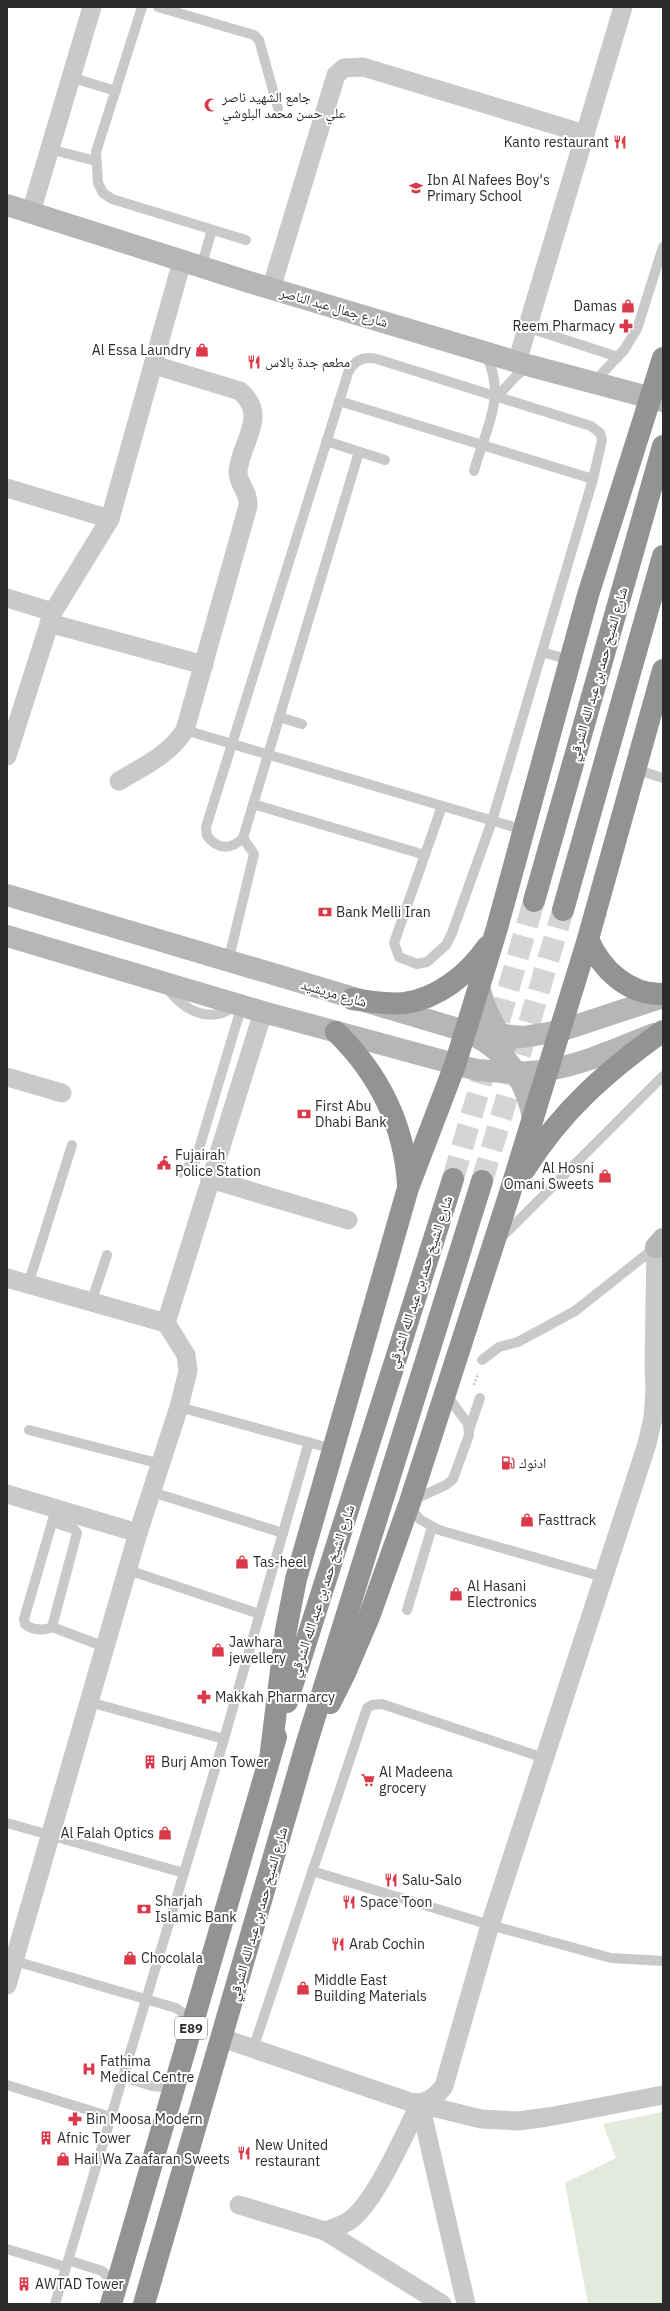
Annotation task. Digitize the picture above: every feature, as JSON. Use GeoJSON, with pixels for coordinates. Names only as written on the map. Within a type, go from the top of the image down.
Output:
{"type":"FeatureCollection","features":[{"type":"Feature","properties":{"kind":"highway"},"geometry":{"type":"LineString","coordinates":[[271,1751],[290,1604],[333,1449],[408,1188],[455,1065],[480,986],[588,595],[656,399],[663,358]]}},
{"type":"Feature","properties":{"kind":"highway","name":"شارع الشيخ حمد بن عبد الله الشرقي"},"geometry":{"type":"LineString","coordinates":[[534,902],[663,446]]}},
{"type":"Feature","properties":{"kind":"highway"},"geometry":{"type":"LineString","coordinates":[[563,910],[663,556]]}},
{"type":"Feature","properties":{"kind":"highway"},"geometry":{"type":"LineString","coordinates":[[307,1742],[331,1701],[358,1645],[409,1505],[508,1199],[588,939],[663,670]]}},
{"type":"Feature","properties":{"kind":"highway"},"geometry":{"type":"LineString","coordinates":[[352,999],[388,1003],[405,1003],[437,992],[460,977],[472,966],[490,942],[497,928]]}},
{"type":"Feature","properties":{"kind":"highway"},"geometry":{"type":"LineString","coordinates":[[588,939],[601,963],[621,982],[646,992],[663,996]]}},
{"type":"Feature","properties":{"kind":"highway"},"geometry":{"type":"LineString","coordinates":[[508,1199],[536,1151],[571,1108],[611,1069],[663,1031]]}},
{"type":"Feature","properties":{"kind":"highway"},"geometry":{"type":"LineString","coordinates":[[336,1032],[366,1065],[385,1097],[397,1123],[403,1144],[408,1188]]}},
{"type":"Feature","properties":{"kind":"highway","name":"شارع الشيخ حمد بن عبد الله الشرقي"},"geometry":{"type":"LineString","coordinates":[[114,2294],[271,1751],[453,1179]]}},
{"type":"Feature","properties":{"kind":"highway","name":"شارع الشيخ حمد بن عبد الله الشرقي"},"geometry":{"type":"LineString","coordinates":[[144,2304],[307,1742],[482,1181]]}},
{"type":"Feature","properties":{"kind":"main road","name":"شارع جمال عبد الناصر"},"geometry":{"type":"LineString","coordinates":[[7,205],[271,289],[524,364],[656,399]]}},
{"type":"Feature","properties":{"kind":"main road","name":"شارع مريشيد"},"geometry":{"type":"LineString","coordinates":[[7,895],[352,999],[465,1031],[523,1037],[560,1031],[663,996]]}},
{"type":"Feature","properties":{"kind":"main road"},"geometry":{"type":"LineString","coordinates":[[7,936],[263,1012],[455,1065],[484,1071],[516,1072],[548,1070],[589,1058],[663,1031]]}},
{"type":"Feature","properties":{"kind":"main road"},"geometry":{"type":"LineString","coordinates":[[480,986],[486,1012],[500,1035],[526,1060],[548,1070]]}},
{"type":"Feature","properties":{"kind":"main road"},"geometry":{"type":"LineString","coordinates":[[465,1031],[494,1048],[516,1072],[530,1102],[533,1118]]}},
{"type":"Feature","properties":{"kind":"street"},"geometry":{"type":"LineString","coordinates":[[31,212],[92,7]]}},
{"type":"Feature","properties":{"kind":"street"},"geometry":{"type":"LineString","coordinates":[[524,364],[526,327],[623,7]]}},
{"type":"Feature","properties":{"kind":"street"},"geometry":{"type":"LineString","coordinates":[[271,289],[336,75],[344,68],[363,67],[584,134]]}},
{"type":"Feature","properties":{"kind":"street"},"geometry":{"type":"LineString","coordinates":[[7,756],[51,618],[110,519],[154,366],[191,264]]}},
{"type":"Feature","properties":{"kind":"street"},"geometry":{"type":"LineString","coordinates":[[119,781],[164,755],[176,744],[185,730],[248,506],[247,492],[240,482],[238,471],[253,421],[254,409],[249,399],[240,391],[154,366]]}},
{"type":"Feature","properties":{"kind":"street"},"geometry":{"type":"LineString","coordinates":[[7,488],[110,519]]}},
{"type":"Feature","properties":{"kind":"street"},"geometry":{"type":"LineString","coordinates":[[7,598],[51,618],[204,665]]}},
{"type":"Feature","properties":{"kind":"street"},"geometry":{"type":"LineString","coordinates":[[166,1323],[263,1012]]}},
{"type":"Feature","properties":{"kind":"street"},"geometry":{"type":"LineString","coordinates":[[7,1077],[62,1093]]}},
{"type":"Feature","properties":{"kind":"street"},"geometry":{"type":"LineString","coordinates":[[210,1179],[348,1220]]}},
{"type":"Feature","properties":{"kind":"street"},"geometry":{"type":"LineString","coordinates":[[325,2231],[340,2227],[352,2219],[363,2208],[372,2195],[420,2104],[438,2095],[444,2086],[490,1925],[603,1577],[655,1443],[653,1418],[658,1365],[660,1243]]}},
{"type":"Feature","properties":{"kind":"street"},"geometry":{"type":"LineString","coordinates":[[7,1278],[166,1323],[186,1355],[188,1371],[180,1406],[138,1533],[7,1986]]}},
{"type":"Feature","properties":{"kind":"street"},"geometry":{"type":"LineString","coordinates":[[7,1494],[54,1516],[138,1533]]}},
{"type":"Feature","properties":{"kind":"street"},"geometry":{"type":"LineString","coordinates":[[222,2038],[420,2104],[481,2119],[508,2121],[548,2117],[663,2096]]}},
{"type":"Feature","properties":{"kind":"street"},"geometry":{"type":"LineString","coordinates":[[420,2104],[466,2304]]}},
{"type":"Feature","properties":{"kind":"street"},"geometry":{"type":"LineString","coordinates":[[239,2205],[325,2231],[442,2304]]}},
{"type":"Feature","properties":{"kind":"lane"},"geometry":{"type":"LineString","coordinates":[[142,7],[96,152],[98,183],[103,193],[112,199],[246,240]]}},
{"type":"Feature","properties":{"kind":"lane"},"geometry":{"type":"LineString","coordinates":[[158,7],[254,35],[260,40],[278,108]]}},
{"type":"Feature","properties":{"kind":"lane"},"geometry":{"type":"LineString","coordinates":[[70,77],[116,91]]}},
{"type":"Feature","properties":{"kind":"lane"},"geometry":{"type":"LineString","coordinates":[[49,149],[96,161]]}},
{"type":"Feature","properties":{"kind":"lane"},"geometry":{"type":"LineString","coordinates":[[191,264],[212,230]]}},
{"type":"Feature","properties":{"kind":"lane"},"geometry":{"type":"LineString","coordinates":[[594,382],[618,357],[631,340],[640,321],[663,247]]}},
{"type":"Feature","properties":{"kind":"lane"},"geometry":{"type":"LineString","coordinates":[[526,327],[618,357]]}},
{"type":"Feature","properties":{"kind":"lane"},"geometry":{"type":"LineString","coordinates":[[474,471],[496,397],[492,369],[484,352]]}},
{"type":"Feature","properties":{"kind":"lane"},"geometry":{"type":"LineString","coordinates":[[358,452],[243,838],[235,846],[227,847],[210,841],[205,831],[350,368],[358,360],[371,358],[596,429],[602,440],[602,446],[593,479],[492,821],[446,946],[427,962],[417,964],[399,957],[394,944],[442,806]]}},
{"type":"Feature","properties":{"kind":"lane"},"geometry":{"type":"LineString","coordinates":[[496,397],[516,376],[524,364]]}},
{"type":"Feature","properties":{"kind":"lane"},"geometry":{"type":"LineString","coordinates":[[339,401],[593,479]]}},
{"type":"Feature","properties":{"kind":"lane"},"geometry":{"type":"LineString","coordinates":[[326,441],[385,460]]}},
{"type":"Feature","properties":{"kind":"lane"},"geometry":{"type":"LineString","coordinates":[[542,652],[570,660]]}},
{"type":"Feature","properties":{"kind":"lane"},"geometry":{"type":"LineString","coordinates":[[279,717],[302,724]]}},
{"type":"Feature","properties":{"kind":"lane"},"geometry":{"type":"LineString","coordinates":[[185,730],[524,830]]}},
{"type":"Feature","properties":{"kind":"lane"},"geometry":{"type":"LineString","coordinates":[[635,769],[663,778]]}},
{"type":"Feature","properties":{"kind":"lane"},"geometry":{"type":"LineString","coordinates":[[253,804],[425,855]]}},
{"type":"Feature","properties":{"kind":"lane"},"geometry":{"type":"LineString","coordinates":[[228,962],[254,854],[243,838]]}},
{"type":"Feature","properties":{"kind":"lane"},"geometry":{"type":"LineString","coordinates":[[179,1173],[195,1162],[235,1003]]}},
{"type":"Feature","properties":{"kind":"lane"},"geometry":{"type":"LineString","coordinates":[[492,1247],[663,1076]]}},
{"type":"Feature","properties":{"kind":"lane"},"geometry":{"type":"LineString","coordinates":[[28,1285],[72,1146]]}},
{"type":"Feature","properties":{"kind":"lane"},"geometry":{"type":"LineString","coordinates":[[482,1360],[499,1347],[518,1342],[575,1311],[660,1243]]}},
{"type":"Feature","properties":{"kind":"lane"},"geometry":{"type":"LineString","coordinates":[[91,1303],[107,1255]]}},
{"type":"Feature","properties":{"kind":"lane"},"geometry":{"type":"LineString","coordinates":[[445,1393],[468,1424],[469,1430]]}},
{"type":"Feature","properties":{"kind":"lane"},"geometry":{"type":"LineString","coordinates":[[480,1398],[453,1479],[446,1485],[409,1505],[432,1527],[603,1577]]}},
{"type":"Feature","properties":{"kind":"lane"},"geometry":{"type":"LineString","coordinates":[[180,1406],[333,1449]]}},
{"type":"Feature","properties":{"kind":"lane"},"geometry":{"type":"LineString","coordinates":[[29,1430],[161,1464]]}},
{"type":"Feature","properties":{"kind":"lane"},"geometry":{"type":"LineString","coordinates":[[55,2304],[224,1739],[309,1442]]}},
{"type":"Feature","properties":{"kind":"lane"},"geometry":{"type":"LineString","coordinates":[[152,1492],[283,1533]]}},
{"type":"Feature","properties":{"kind":"lane"},"geometry":{"type":"LineString","coordinates":[[54,1516],[74,1529],[77,1533],[52,1626],[47,1629],[29,1628],[25,1624],[24,1619],[54,1516]]}},
{"type":"Feature","properties":{"kind":"lane"},"geometry":{"type":"LineString","coordinates":[[406,1610],[432,1527]]}},
{"type":"Feature","properties":{"kind":"lane"},"geometry":{"type":"LineString","coordinates":[[128,1570],[260,1614]]}},
{"type":"Feature","properties":{"kind":"lane"},"geometry":{"type":"LineString","coordinates":[[52,1626],[105,1647]]}},
{"type":"Feature","properties":{"kind":"lane"},"geometry":{"type":"LineString","coordinates":[[89,1702],[224,1739]]}},
{"type":"Feature","properties":{"kind":"lane"},"geometry":{"type":"LineString","coordinates":[[253,2049],[364,1714],[372,1705],[382,1704],[544,1758]]}},
{"type":"Feature","properties":{"kind":"lane"},"geometry":{"type":"LineString","coordinates":[[7,1823],[52,1834],[184,1874]]}},
{"type":"Feature","properties":{"kind":"lane"},"geometry":{"type":"LineString","coordinates":[[312,1871],[490,1925],[611,1958],[663,1961]]}},
{"type":"Feature","properties":{"kind":"lane"},"geometry":{"type":"LineString","coordinates":[[15,1960],[176,2008],[193,2020]]}},
{"type":"Feature","properties":{"kind":"lane"},"geometry":{"type":"LineString","coordinates":[[123,2076],[152,2086],[173,2088]]}},
{"type":"Feature","properties":{"kind":"lane"},"geometry":{"type":"LineString","coordinates":[[7,2085],[111,2117]]}},
{"type":"Feature","properties":{"kind":"lane"},"geometry":{"type":"LineString","coordinates":[[7,2249],[102,2271],[114,2294]]}},
{"type":"Feature","properties":{"kind":"path"},"geometry":{"type":"LineString","coordinates":[[480,1398],[473,1388],[482,1360]]}},
{"type":"Feature","properties":{"kind":"shaded area"},"geometry":{"type":"Polygon","coordinates":[[[663,2112],[663,2304],[588,2304],[565,2183],[616,2158],[603,2124],[663,2112]]]}},
{"type":"Feature","properties":{"kind":"tunnel"},"geometry":{"type":"LineString","coordinates":[[453,1179],[534,901]]}},
{"type":"Feature","properties":{"kind":"tunnel"},"geometry":{"type":"LineString","coordinates":[[482,1181],[563,910]]}},
{"type":"Feature","properties":{"kind":"place","name":"جامع الشهيد ناصر علي حسن محمد البلوشي"},"geometry":{"type":"Point","coordinates":[211,105]}},
{"type":"Feature","properties":{"kind":"place","name":"Kanto restaurant"},"geometry":{"type":"Point","coordinates":[620,142]}},
{"type":"Feature","properties":{"kind":"place","name":"Ibn Al Nafees Boy's Primary School"},"geometry":{"type":"Point","coordinates":[416,188]}},
{"type":"Feature","properties":{"kind":"place","name":"Damas"},"geometry":{"type":"Point","coordinates":[628,306]}},
{"type":"Feature","properties":{"kind":"place","name":"Reem Pharmacy"},"geometry":{"type":"Point","coordinates":[626,326]}},
{"type":"Feature","properties":{"kind":"place","name":"Al Essa Laundry"},"geometry":{"type":"Point","coordinates":[202,350]}},
{"type":"Feature","properties":{"kind":"place","name":"مطعم جدة بالاس"},"geometry":{"type":"Point","coordinates":[254,362]}},
{"type":"Feature","properties":{"kind":"place","name":"Bank Melli Iran"},"geometry":{"type":"Point","coordinates":[325,912]}},
{"type":"Feature","properties":{"kind":"place","name":"First Abu Dhabi Bank"},"geometry":{"type":"Point","coordinates":[304,1114]}},
{"type":"Feature","properties":{"kind":"place","name":"Fujairah Police Station"},"geometry":{"type":"Point","coordinates":[164,1163]}},
{"type":"Feature","properties":{"kind":"place","name":"Al Hosni Omani Sweets"},"geometry":{"type":"Point","coordinates":[605,1176]}},
{"type":"Feature","properties":{"kind":"place","name":"ادنوك"},"geometry":{"type":"Point","coordinates":[508,1463]}},
{"type":"Feature","properties":{"kind":"place","name":"Fasttrack"},"geometry":{"type":"Point","coordinates":[527,1520]}},
{"type":"Feature","properties":{"kind":"place","name":"Tas-heel"},"geometry":{"type":"Point","coordinates":[242,1562]}},
{"type":"Feature","properties":{"kind":"place","name":"Al Hasani Electronics"},"geometry":{"type":"Point","coordinates":[456,1594]}},
{"type":"Feature","properties":{"kind":"place","name":"Jawhara jewellery"},"geometry":{"type":"Point","coordinates":[218,1650]}},
{"type":"Feature","properties":{"kind":"place","name":"Makkah Pharmarcy"},"geometry":{"type":"Point","coordinates":[204,1697]}},
{"type":"Feature","properties":{"kind":"place","name":"Burj Amon Tower"},"geometry":{"type":"Point","coordinates":[150,1762]}},
{"type":"Feature","properties":{"kind":"place","name":"Al Madeena grocery"},"geometry":{"type":"Point","coordinates":[368,1780]}},
{"type":"Feature","properties":{"kind":"place","name":"Al Falah Optics"},"geometry":{"type":"Point","coordinates":[165,1833]}},
{"type":"Feature","properties":{"kind":"place","name":"Salu-Salo"},"geometry":{"type":"Point","coordinates":[391,1880]}},
{"type":"Feature","properties":{"kind":"place","name":"Space Toon"},"geometry":{"type":"Point","coordinates":[349,1902]}},
{"type":"Feature","properties":{"kind":"place","name":"Sharjah Islamic Bank"},"geometry":{"type":"Point","coordinates":[144,1909]}},
{"type":"Feature","properties":{"kind":"place","name":"Arab Cochin"},"geometry":{"type":"Point","coordinates":[338,1944]}},
{"type":"Feature","properties":{"kind":"place","name":"Chocolala"},"geometry":{"type":"Point","coordinates":[130,1958]}},
{"type":"Feature","properties":{"kind":"place","name":"Middle East Building Materials"},"geometry":{"type":"Point","coordinates":[303,1988]}},
{"type":"Feature","properties":{"kind":"place","name":"Fathima Medical Centre"},"geometry":{"type":"Point","coordinates":[89,2069]}},
{"type":"Feature","properties":{"kind":"place","name":"Bin Moosa Modern"},"geometry":{"type":"Point","coordinates":[75,2119]}},
{"type":"Feature","properties":{"kind":"place","name":"Afnic Tower"},"geometry":{"type":"Point","coordinates":[46,2138]}},
{"type":"Feature","properties":{"kind":"place","name":"New United restaurant"},"geometry":{"type":"Point","coordinates":[244,2153]}},
{"type":"Feature","properties":{"kind":"place","name":"Hail Wa Zaafaran Sweets"},"geometry":{"type":"Point","coordinates":[63,2159]}},
{"type":"Feature","properties":{"kind":"place","name":"AWTAD Tower"},"geometry":{"type":"Point","coordinates":[24,2284]}}]}
